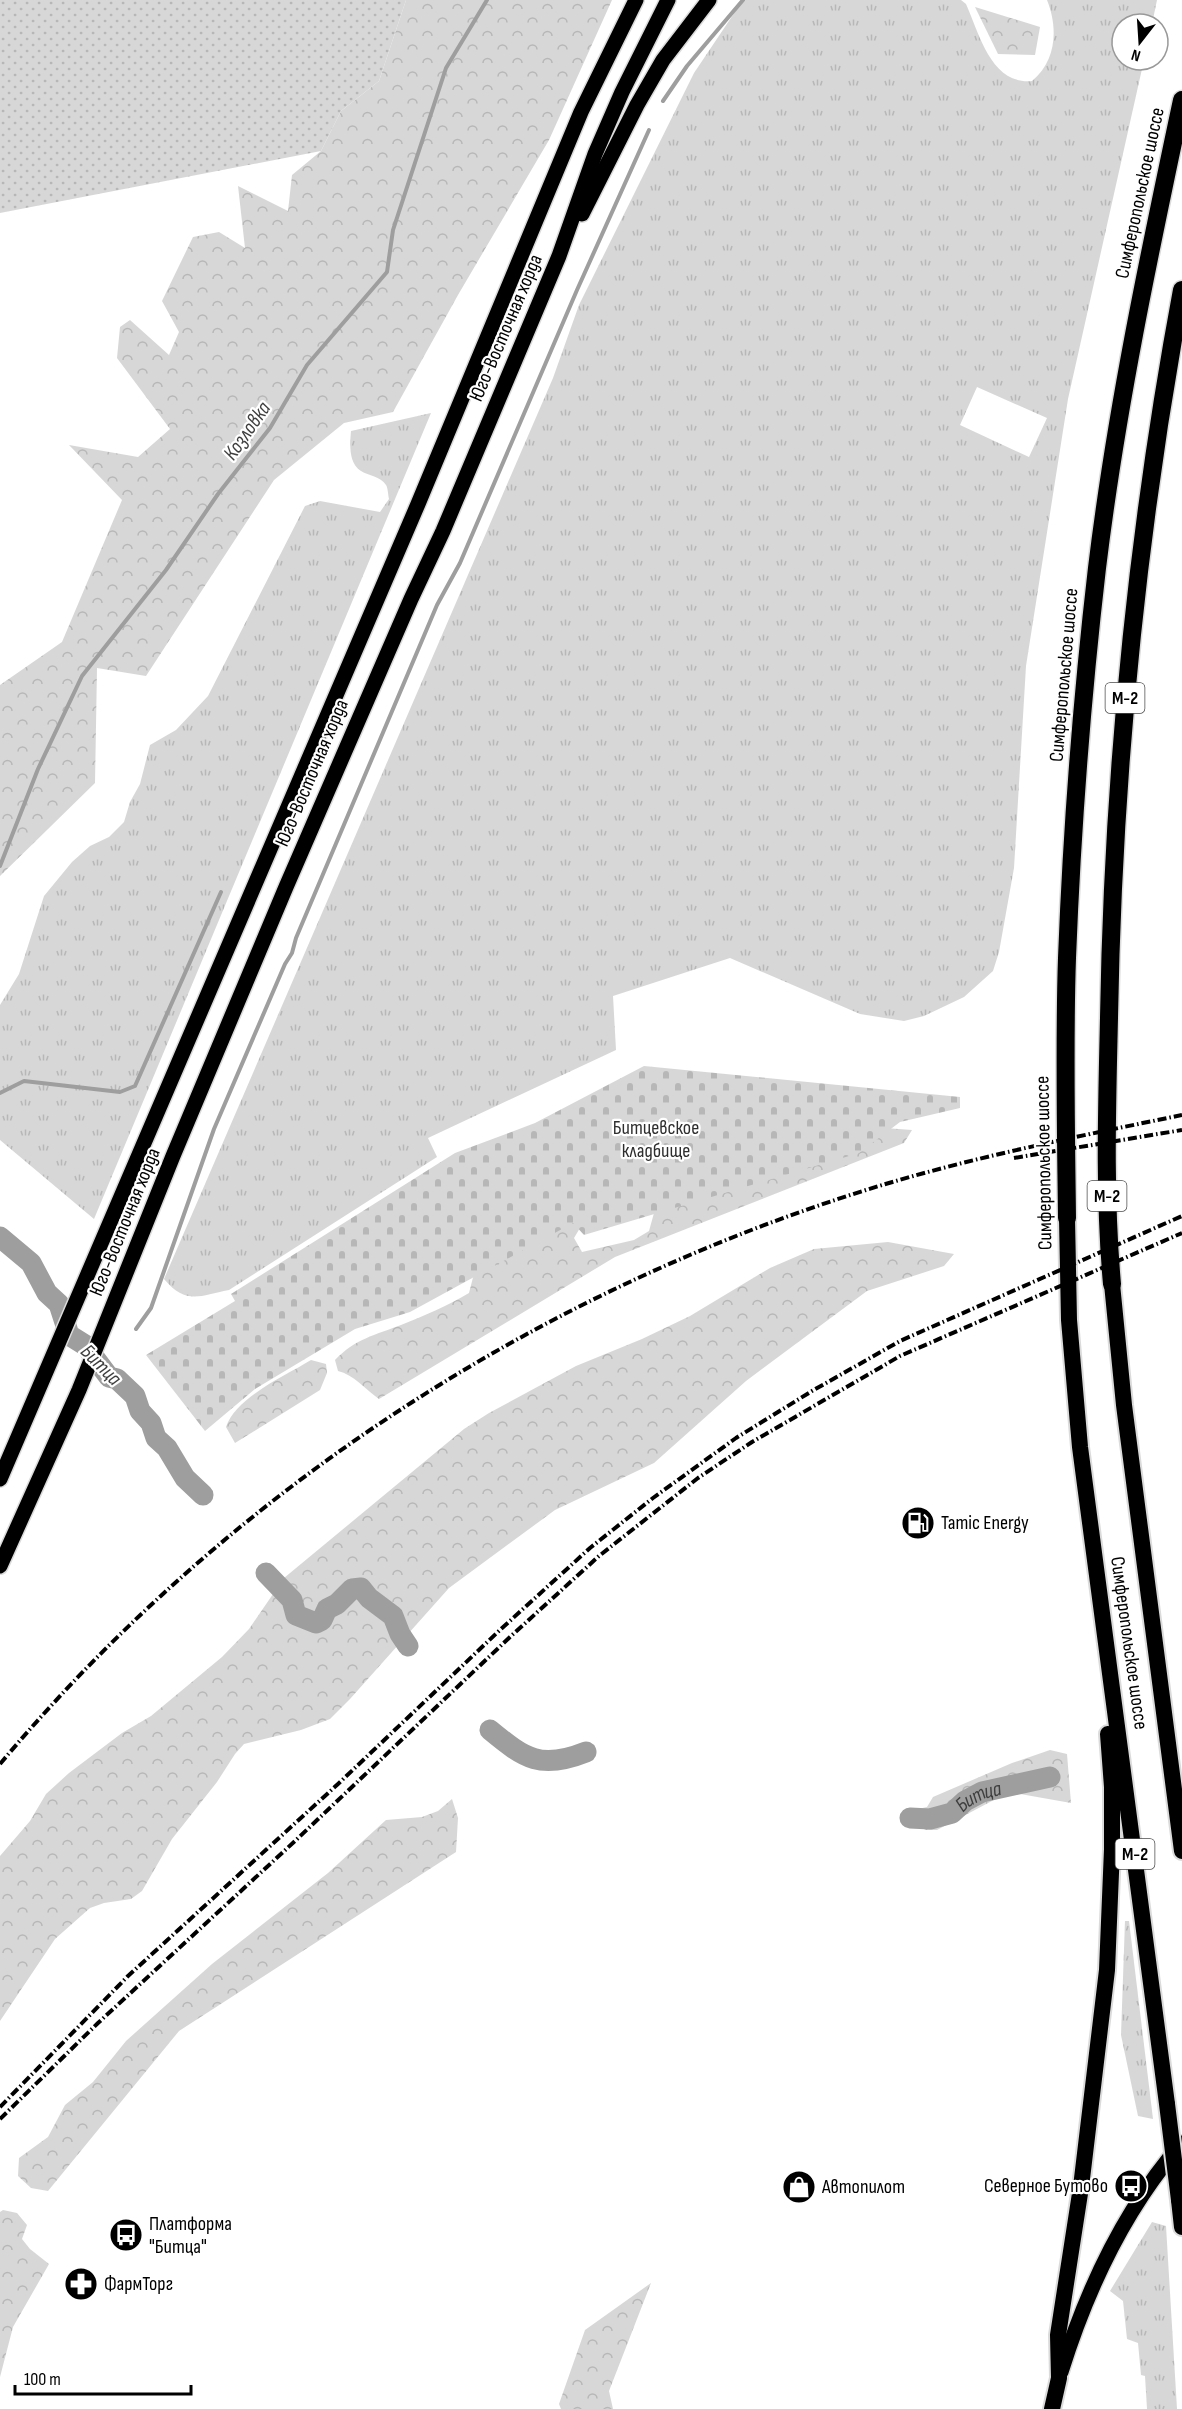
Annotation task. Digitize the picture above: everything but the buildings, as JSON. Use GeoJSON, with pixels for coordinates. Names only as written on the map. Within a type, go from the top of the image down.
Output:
{"type":"FeatureCollection","features":[{"type":"Feature","properties":{"kind":"highway","name":"Симферопольское шоссе"},"geometry":{"type":"LineString","coordinates":[[1182,100],[1147,266],[1117,429],[1088,651],[1078,765],[1067,957],[1067,1218],[1072,1368],[1100,1604],[1129,1806],[1182,2227]]}},
{"type":"Feature","properties":{"kind":"highway","name":"Симферопольское шоссе"},"geometry":{"type":"LineString","coordinates":[[1182,290],[1167,373],[1142,547],[1124,704],[1110,964],[1107,1108],[1107,1228],[1124,1405],[1182,1851]]}},
{"type":"Feature","properties":{"kind":"highway"},"geometry":{"type":"LineString","coordinates":[[1052,2409],[1059,2378],[1058,2335],[1081,2187],[1107,1970],[1112,1786],[1100,1604]]}},
{"type":"Feature","properties":{"kind":"main road","name":"Юго-Восточная хорда"},"geometry":{"type":"LineString","coordinates":[[0,1479],[432,470],[581,112],[636,0]]}},
{"type":"Feature","properties":{"kind":"main road","name":"Юго-Восточная хорда"},"geometry":{"type":"LineString","coordinates":[[0,1566],[44,1471],[118,1296],[173,1156],[286,887],[411,599],[443,531],[559,256],[595,154],[622,92],[668,0]]}},
{"type":"Feature","properties":{"kind":"main road"},"geometry":{"type":"LineString","coordinates":[[559,256],[637,105],[663,60],[709,0]]}},
{"type":"Feature","properties":{"kind":"main road"},"geometry":{"type":"LineString","coordinates":[[1059,2378],[1085,2301],[1102,2263],[1143,2194],[1182,2143]]}},
{"type":"Feature","properties":{"kind":"green space"},"geometry":{"type":"Polygon","coordinates":[[[0,0],[406,0],[379,81],[341,111],[321,151],[0,213],[0,0]]]}},
{"type":"Feature","properties":{"kind":"green space"},"geometry":{"type":"Polygon","coordinates":[[[406,0],[612,0],[549,140],[458,295],[393,412],[344,423],[274,480],[146,676],[97,668],[95,783],[0,876],[0,685],[62,642],[122,500],[69,445],[138,457],[170,429],[117,358],[120,327],[130,320],[169,355],[179,332],[162,301],[193,237],[219,232],[245,248],[238,186],[288,211],[292,175],[321,151],[341,111],[379,81],[406,0]]]}},
{"type":"Feature","properties":{"kind":"green space"},"geometry":{"type":"Polygon","coordinates":[[[743,0],[961,0],[966,4],[988,55],[997,66],[1006,75],[1018,80],[1032,81],[1040,73],[1051,54],[1054,32],[1047,0],[1157,0],[1154,12],[1110,12],[1110,72],[1141,72],[1068,399],[1026,666],[1014,868],[999,952],[993,971],[964,997],[924,1016],[904,1021],[860,1014],[730,958],[613,996],[616,1050],[428,1138],[437,1157],[229,1290],[201,1296],[179,1293],[164,1279],[553,378],[579,305],[694,73],[743,0]],[[977,387],[960,425],[1029,457],[1047,418],[977,387]]]}},
{"type":"Feature","properties":{"kind":"green space"},"geometry":{"type":"Polygon","coordinates":[[[975,7],[1040,27],[1035,55],[998,54],[975,7]]]}},
{"type":"Feature","properties":{"kind":"green space"},"geometry":{"type":"Polygon","coordinates":[[[431,413],[94,1219],[0,1140],[0,1005],[19,974],[44,896],[72,862],[90,846],[109,837],[124,822],[130,802],[140,784],[150,745],[176,730],[208,696],[305,506],[320,501],[380,512],[389,499],[384,482],[361,471],[354,463],[351,452],[351,431],[431,413]]]}},
{"type":"Feature","properties":{"kind":"green space","name":"Битцевское кладбище"},"geometry":{"type":"Polygon","coordinates":[[[644,1066],[960,1097],[960,1108],[900,1122],[859,1153],[584,1235],[573,1223],[410,1312],[355,1329],[255,1389],[205,1431],[146,1355],[235,1301],[231,1294],[455,1153],[535,1123],[644,1066]]]}},
{"type":"Feature","properties":{"kind":"green space"},"geometry":{"type":"Polygon","coordinates":[[[748,1118],[912,1130],[904,1143],[615,1257],[379,1399],[354,1379],[338,1371],[335,1360],[350,1347],[366,1338],[410,1322],[469,1293],[478,1258],[560,1213],[583,1223],[574,1238],[582,1252],[634,1240],[649,1231],[654,1213],[748,1118]]]}},
{"type":"Feature","properties":{"kind":"green space"},"geometry":{"type":"Polygon","coordinates":[[[888,1242],[954,1254],[944,1266],[867,1291],[746,1381],[654,1463],[555,1510],[449,1588],[330,1719],[301,1730],[244,1744],[172,1839],[142,1891],[131,1899],[104,1903],[90,1908],[55,1939],[0,2021],[0,1856],[30,1821],[46,1794],[69,1773],[122,1733],[151,1716],[222,1657],[249,1629],[284,1578],[464,1429],[489,1413],[576,1366],[690,1316],[770,1268],[814,1249],[888,1242]]]}},
{"type":"Feature","properties":{"kind":"green space"},"geometry":{"type":"Polygon","coordinates":[[[311,1360],[326,1364],[327,1373],[320,1390],[235,1443],[226,1427],[231,1416],[240,1406],[262,1388],[311,1360]]]}},
{"type":"Feature","properties":{"kind":"green space"},"geometry":{"type":"Polygon","coordinates":[[[1050,1750],[1067,1754],[1071,1803],[1009,1792],[937,1830],[925,1830],[909,1811],[927,1807],[933,1797],[1012,1763],[1050,1750]]]}},
{"type":"Feature","properties":{"kind":"green space"},"geometry":{"type":"Polygon","coordinates":[[[452,1799],[458,1818],[456,1852],[179,2031],[48,2191],[31,2188],[18,2176],[19,2158],[48,2137],[65,2105],[93,2082],[126,2041],[212,1964],[328,1873],[386,1820],[422,1817],[438,1811],[452,1799]]]}},
{"type":"Feature","properties":{"kind":"green space"},"geometry":{"type":"Polygon","coordinates":[[[1125,1921],[1129,1921],[1153,2119],[1138,2116],[1121,2035],[1125,1921]]]}},
{"type":"Feature","properties":{"kind":"green space"},"geometry":{"type":"Polygon","coordinates":[[[3,2210],[17,2213],[27,2225],[22,2239],[30,2249],[49,2264],[13,2327],[0,2377],[0,2212],[3,2210]]]}},
{"type":"Feature","properties":{"kind":"green space"},"geometry":{"type":"Polygon","coordinates":[[[1152,2222],[1166,2226],[1177,2409],[1147,2409],[1145,2376],[1141,2375],[1138,2343],[1127,2339],[1123,2301],[1110,2291],[1152,2222]]]}},
{"type":"Feature","properties":{"kind":"green space"},"geometry":{"type":"Polygon","coordinates":[[[651,2283],[609,2391],[613,2409],[561,2409],[559,2404],[585,2330],[651,2283]]]}},
{"type":"Feature","properties":{"kind":"waterway","name":"Козловка"},"geometry":{"type":"LineString","coordinates":[[0,866],[38,769],[82,676],[166,570],[218,494],[270,428],[307,365],[387,272],[393,230],[446,68],[487,0]]}},
{"type":"Feature","properties":{"kind":"waterway"},"geometry":{"type":"LineString","coordinates":[[663,101],[687,66],[743,0]]}},
{"type":"Feature","properties":{"kind":"waterway"},"geometry":{"type":"LineString","coordinates":[[136,1329],[151,1308],[214,1129],[285,964],[292,953],[296,938],[437,605],[460,563],[577,290],[649,130]]}},
{"type":"Feature","properties":{"kind":"waterway"},"geometry":{"type":"LineString","coordinates":[[0,1093],[24,1081],[120,1092],[135,1086],[221,892]]}},
{"type":"Feature","properties":{"kind":"waterway","name":"Битца"},"geometry":{"type":"LineString","coordinates":[[0,1237],[31,1263],[47,1293],[59,1304],[69,1335],[85,1345],[109,1377],[117,1379],[135,1396],[140,1411],[151,1423],[156,1438],[167,1448],[185,1478],[203,1495]]}},
{"type":"Feature","properties":{"kind":"waterway","name":"Битца"},"geometry":{"type":"LineString","coordinates":[[266,1573],[292,1600],[296,1615],[316,1623],[322,1620],[327,1609],[337,1604],[352,1589],[361,1588],[369,1598],[393,1616],[408,1646]]}},
{"type":"Feature","properties":{"kind":"waterway","name":"Битца"},"geometry":{"type":"LineString","coordinates":[[490,1730],[513,1748],[534,1759],[557,1760],[586,1752]]}},
{"type":"Feature","properties":{"kind":"waterway","name":"Битца"},"geometry":{"type":"LineString","coordinates":[[910,1818],[930,1819],[952,1813],[965,1801],[982,1792],[1050,1777]]}},
{"type":"Feature","properties":{"kind":"railway"},"geometry":{"type":"LineString","coordinates":[[0,1764],[90,1665],[186,1573],[289,1489],[398,1412],[511,1343],[630,1282],[753,1229],[879,1186],[991,1156],[1182,1115]]}},
{"type":"Feature","properties":{"kind":"railway"},"geometry":{"type":"LineString","coordinates":[[1014,1158],[1182,1130]]}},
{"type":"Feature","properties":{"kind":"railway"},"geometry":{"type":"LineString","coordinates":[[0,2107],[128,1976],[338,1784],[501,1629],[590,1548],[653,1498],[736,1438],[900,1341],[1182,1216]]}},
{"type":"Feature","properties":{"kind":"railway"},"geometry":{"type":"LineString","coordinates":[[0,2119],[98,2023],[295,1841],[510,1637],[599,1556],[698,1478],[752,1442],[900,1356],[1182,1233]]}},
{"type":"Feature","properties":{"kind":"place","name":"Tamic Energy"},"geometry":{"type":"Point","coordinates":[918,1523]}},
{"type":"Feature","properties":{"kind":"place","name":"Северное Бутово"},"geometry":{"type":"Point","coordinates":[1131,2186]}},
{"type":"Feature","properties":{"kind":"place","name":"Автопилот"},"geometry":{"type":"Point","coordinates":[799,2187]}},
{"type":"Feature","properties":{"kind":"place","name":"Платформа \"Битца\""},"geometry":{"type":"Point","coordinates":[126,2235]}},
{"type":"Feature","properties":{"kind":"place","name":"ФармТорг"},"geometry":{"type":"Point","coordinates":[81,2284]}}]}
